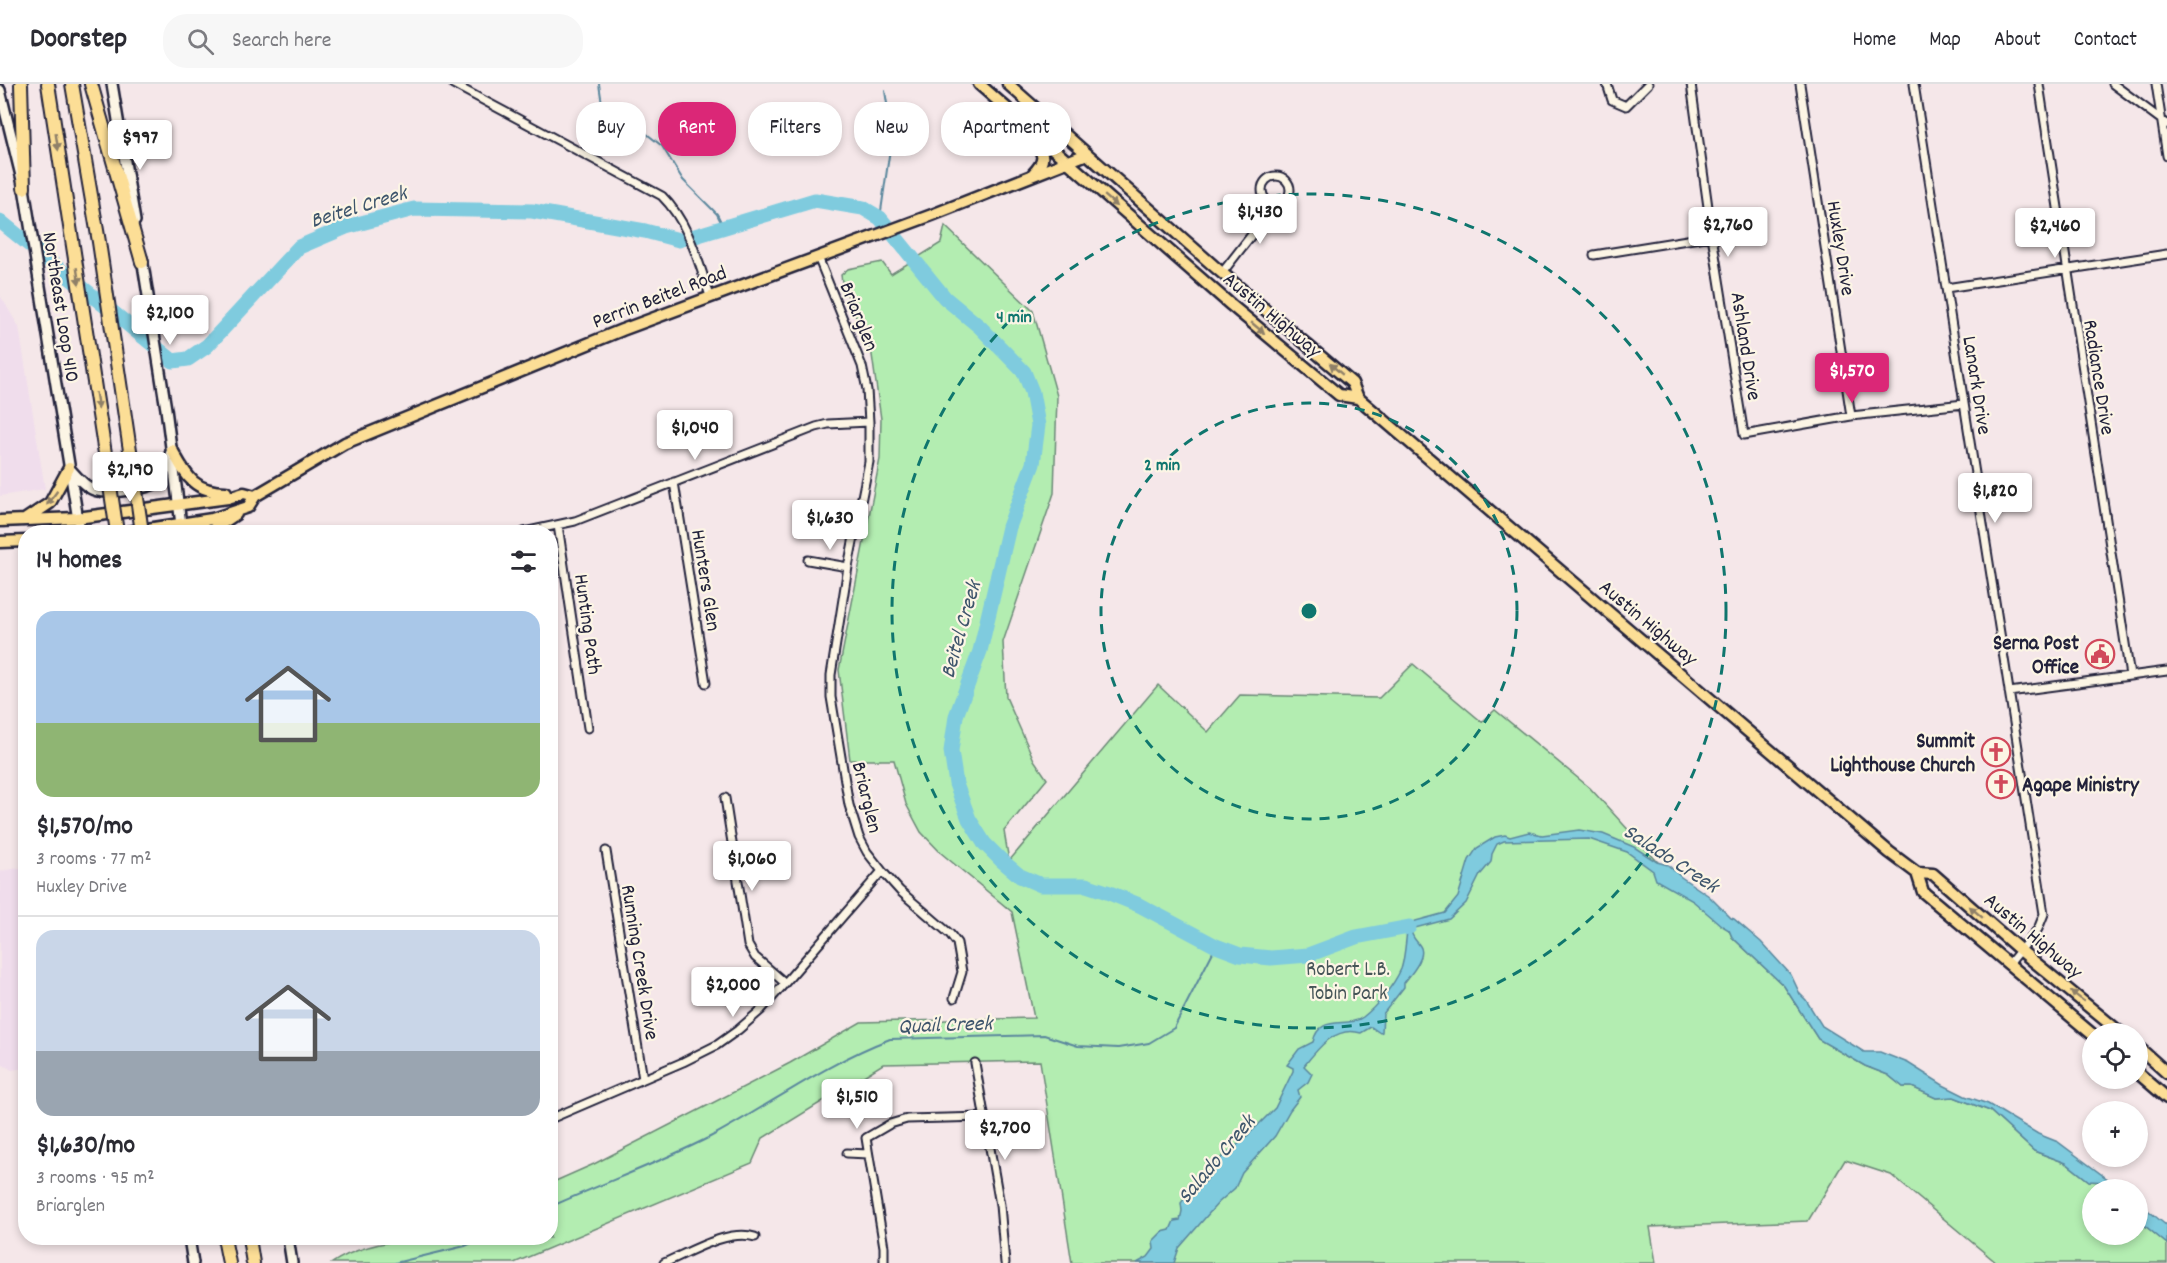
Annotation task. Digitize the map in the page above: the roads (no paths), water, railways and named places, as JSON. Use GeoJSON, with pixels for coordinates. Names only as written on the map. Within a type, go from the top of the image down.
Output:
{"type":"FeatureCollection","features":[{"type":"Feature","properties":{"kind":"highway"},"geometry":{"type":"LineString","coordinates":[[21,84],[24,188]]}},
{"type":"Feature","properties":{"kind":"highway"},"geometry":{"type":"LineString","coordinates":[[48,84],[116,525]]}},
{"type":"Feature","properties":{"kind":"highway"},"geometry":{"type":"LineString","coordinates":[[72,84],[99,242],[141,525]]}},
{"type":"Feature","properties":{"kind":"highway"},"geometry":{"type":"LineString","coordinates":[[91,84],[142,262]]}},
{"type":"Feature","properties":{"kind":"highway"},"geometry":{"type":"LineString","coordinates":[[219,1245],[221,1263]]}},
{"type":"Feature","properties":{"kind":"highway"},"geometry":{"type":"LineString","coordinates":[[225,1245],[228,1263]]}},
{"type":"Feature","properties":{"kind":"highway"},"geometry":{"type":"LineString","coordinates":[[250,1245],[253,1263]]}},
{"type":"Feature","properties":{"kind":"main road"},"geometry":{"type":"LineString","coordinates":[[112,84],[166,409],[181,525]]}},
{"type":"Feature","properties":{"kind":"main road","name":"Austin Highway"},"geometry":{"type":"LineString","coordinates":[[979,84],[999,102]]}},
{"type":"Feature","properties":{"kind":"main road","name":"Austin Highway"},"geometry":{"type":"LineString","coordinates":[[1008,84],[1222,273],[1352,383],[1358,398],[1880,844],[1917,873],[1932,874],[2109,1023]]}},
{"type":"Feature","properties":{"kind":"main road","name":"Northeast Loop 410"},"geometry":{"type":"LineString","coordinates":[[0,90],[24,188],[78,525]]}},
{"type":"Feature","properties":{"kind":"main road","name":"Perrin Beitel Road"},"geometry":{"type":"LineString","coordinates":[[248,507],[255,496],[345,443],[710,296],[860,243],[1087,154]]}},
{"type":"Feature","properties":{"kind":"main road"},"geometry":{"type":"LineString","coordinates":[[1031,177],[1040,166],[1043,156]]}},
{"type":"Feature","properties":{"kind":"main road","name":"Austin Highway"},"geometry":{"type":"LineString","coordinates":[[1058,156],[1339,395],[1358,398]]}},
{"type":"Feature","properties":{"kind":"main road"},"geometry":{"type":"LineString","coordinates":[[24,519],[50,503],[69,468],[92,489],[103,493],[151,486],[163,477],[172,450]]}},
{"type":"Feature","properties":{"kind":"main road"},"geometry":{"type":"LineString","coordinates":[[172,450],[190,480],[212,492],[244,493],[255,496]]}},
{"type":"Feature","properties":{"kind":"main road"},"geometry":{"type":"LineString","coordinates":[[0,521],[77,518],[228,498],[244,493]]}},
{"type":"Feature","properties":{"kind":"main road"},"geometry":{"type":"LineString","coordinates":[[191,525],[248,507]]}},
{"type":"Feature","properties":{"kind":"main road"},"geometry":{"type":"LineString","coordinates":[[220,525],[248,507]]}},
{"type":"Feature","properties":{"kind":"main road"},"geometry":{"type":"LineString","coordinates":[[0,542],[18,542]]}},
{"type":"Feature","properties":{"kind":"main road","name":"Austin Highway"},"geometry":{"type":"LineString","coordinates":[[1917,873],[1923,892],[2082,1026]]}},
{"type":"Feature","properties":{"kind":"main road"},"geometry":{"type":"LineString","coordinates":[[2148,1056],[2167,1073]]}},
{"type":"Feature","properties":{"kind":"main road"},"geometry":{"type":"LineString","coordinates":[[2148,1082],[2167,1098]]}},
{"type":"Feature","properties":{"kind":"main road"},"geometry":{"type":"LineString","coordinates":[[190,1245],[193,1263]]}},
{"type":"Feature","properties":{"kind":"main road"},"geometry":{"type":"LineString","coordinates":[[289,1245],[292,1263]]}},
{"type":"Feature","properties":{"kind":"street"},"geometry":{"type":"LineString","coordinates":[[453,84],[662,196],[672,206],[686,230],[710,296]]}},
{"type":"Feature","properties":{"kind":"street"},"geometry":{"type":"LineString","coordinates":[[1607,84],[1612,100],[1626,106],[1648,84]]}},
{"type":"Feature","properties":{"kind":"street","name":"Ashland Drive"},"geometry":{"type":"LineString","coordinates":[[1691,84],[1712,236],[1744,435],[1851,416]]}},
{"type":"Feature","properties":{"kind":"street","name":"Huxley Drive"},"geometry":{"type":"LineString","coordinates":[[1800,84],[1851,416]]}},
{"type":"Feature","properties":{"kind":"street","name":"Lanark Drive"},"geometry":{"type":"LineString","coordinates":[[1914,84],[2044,914],[2038,929],[2009,964]]}},
{"type":"Feature","properties":{"kind":"street","name":"Radiance Drive"},"geometry":{"type":"LineString","coordinates":[[2038,84],[2130,676]]}},
{"type":"Feature","properties":{"kind":"street"},"geometry":{"type":"LineString","coordinates":[[2113,84],[2164,123]]}},
{"type":"Feature","properties":{"kind":"street"},"geometry":{"type":"LineString","coordinates":[[2156,84],[2164,123],[2167,156]]}},
{"type":"Feature","properties":{"kind":"street"},"geometry":{"type":"LineString","coordinates":[[1281,177],[1285,179],[1290,187],[1288,197],[1281,203],[1271,202],[1263,194],[1263,186],[1268,179],[1281,177]]}},
{"type":"Feature","properties":{"kind":"street"},"geometry":{"type":"LineString","coordinates":[[1222,273],[1264,219],[1271,202]]}},
{"type":"Feature","properties":{"kind":"street"},"geometry":{"type":"LineString","coordinates":[[1594,255],[1712,236]]}},
{"type":"Feature","properties":{"kind":"street"},"geometry":{"type":"LineString","coordinates":[[1946,288],[2167,254]]}},
{"type":"Feature","properties":{"kind":"street","name":"Briarglen"},"geometry":{"type":"LineString","coordinates":[[818,257],[862,366],[867,390],[869,422],[869,462],[833,654],[831,697],[853,821],[867,852],[882,871],[900,891],[950,934],[957,943],[962,972],[954,998]]}},
{"type":"Feature","properties":{"kind":"street"},"geometry":{"type":"LineString","coordinates":[[1851,416],[1964,404]]}},
{"type":"Feature","properties":{"kind":"street"},"geometry":{"type":"LineString","coordinates":[[558,525],[816,427],[828,424],[869,422]]}},
{"type":"Feature","properties":{"kind":"street","name":"Hunters Glen"},"geometry":{"type":"LineString","coordinates":[[674,482],[706,683]]}},
{"type":"Feature","properties":{"kind":"street","name":"Hunting Path"},"geometry":{"type":"LineString","coordinates":[[558,525],[588,728]]}},
{"type":"Feature","properties":{"kind":"street"},"geometry":{"type":"LineString","coordinates":[[808,560],[848,567]]}},
{"type":"Feature","properties":{"kind":"street"},"geometry":{"type":"LineString","coordinates":[[2009,692],[2167,672]]}},
{"type":"Feature","properties":{"kind":"street"},"geometry":{"type":"LineString","coordinates":[[725,798],[748,945],[755,957],[785,983]]}},
{"type":"Feature","properties":{"kind":"street","name":"Running Creek Drive"},"geometry":{"type":"LineString","coordinates":[[606,851],[644,1079]]}},
{"type":"Feature","properties":{"kind":"street"},"geometry":{"type":"LineString","coordinates":[[558,1116],[717,1045],[738,1030],[761,1010],[882,871]]}},
{"type":"Feature","properties":{"kind":"street"},"geometry":{"type":"LineString","coordinates":[[975,1062],[1000,1205],[1005,1263]]}},
{"type":"Feature","properties":{"kind":"street"},"geometry":{"type":"LineString","coordinates":[[884,1263],[884,1247],[866,1138],[898,1121],[985,1117]]}},
{"type":"Feature","properties":{"kind":"street"},"geometry":{"type":"LineString","coordinates":[[847,1153],[868,1154]]}},
{"type":"Feature","properties":{"kind":"street"},"geometry":{"type":"LineString","coordinates":[[665,1263],[731,1235],[746,1234],[755,1237]]}},
{"type":"Feature","properties":{"kind":"water"},"geometry":{"type":"Polygon","coordinates":[[[1579,830],[1603,834],[1634,847],[1657,862],[1668,865],[1709,896],[1731,918],[1761,942],[1791,975],[1800,994],[1822,1026],[1864,1052],[1880,1052],[1908,1063],[1943,1085],[1988,1104],[2038,1134],[2058,1142],[2082,1160],[2082,1167],[2092,1167],[2108,1179],[2086,1179],[2066,1163],[2034,1151],[1990,1111],[1954,1097],[1936,1098],[1912,1087],[1903,1087],[1888,1075],[1865,1066],[1818,1039],[1784,986],[1732,937],[1729,930],[1693,901],[1656,880],[1653,871],[1627,852],[1589,839],[1504,841],[1497,844],[1491,862],[1480,875],[1466,903],[1449,919],[1411,929],[1422,950],[1421,955],[1404,983],[1404,987],[1383,1014],[1382,1032],[1371,1027],[1361,1033],[1344,1032],[1328,1040],[1315,1052],[1304,1066],[1312,1074],[1308,1082],[1298,1090],[1300,1097],[1275,1136],[1242,1173],[1235,1188],[1218,1203],[1179,1248],[1174,1263],[1137,1263],[1148,1257],[1154,1249],[1153,1241],[1162,1232],[1170,1230],[1174,1221],[1180,1220],[1181,1203],[1189,1193],[1205,1182],[1221,1158],[1275,1108],[1293,1071],[1293,1068],[1287,1065],[1299,1049],[1313,1042],[1316,1033],[1321,1028],[1363,1017],[1385,995],[1401,969],[1408,923],[1445,913],[1458,897],[1469,860],[1477,848],[1495,837],[1505,835],[1510,837],[1529,832],[1542,835],[1579,830]]]}},
{"type":"Feature","properties":{"kind":"water"},"geometry":{"type":"Polygon","coordinates":[[[2148,1210],[2167,1226],[2167,1244],[2148,1228],[2148,1210]]]}},
{"type":"Feature","properties":{"kind":"waterway"},"geometry":{"type":"LineString","coordinates":[[599,84],[602,104],[633,123],[662,146],[683,180],[717,214],[724,228]]}},
{"type":"Feature","properties":{"kind":"waterway"},"geometry":{"type":"LineString","coordinates":[[880,218],[892,135],[885,91]]}},
{"type":"Feature","properties":{"kind":"waterway","name":"Beitel Creek"},"geometry":{"type":"LineString","coordinates":[[695,236],[815,200],[863,208],[880,218],[945,298],[980,327],[1024,372],[1032,392],[1038,425],[1033,464],[1009,527],[980,651],[956,716],[951,751],[956,784],[969,819],[984,843],[1001,860],[1020,876],[1041,885],[1086,885],[1107,892],[1139,905],[1216,946],[1240,955],[1271,958],[1308,955],[1356,937],[1409,927]]}},
{"type":"Feature","properties":{"kind":"waterway","name":"Beitel Creek"},"geometry":{"type":"LineString","coordinates":[[0,221],[173,361],[188,359],[207,346],[299,247],[346,227],[414,209],[532,211],[645,231],[679,240]]}},
{"type":"Feature","properties":{"kind":"waterway","name":"Quail Creek"},"geometry":{"type":"LineString","coordinates":[[558,1204],[710,1137],[843,1060],[890,1039],[1044,1035],[1078,1046],[1118,1048],[1149,1043],[1174,1028],[1216,946]]}},
{"type":"Feature","properties":{"kind":"waterway","name":"Quail Creek"},"geometry":{"type":"LineString","coordinates":[[395,1263],[467,1245]]}},
{"type":"Feature","properties":{"kind":"place","name":"Serna Post Office"},"geometry":{"type":"Point","coordinates":[2100,654]}},
{"type":"Feature","properties":{"kind":"place","name":"Summit Lighthouse Church"},"geometry":{"type":"Point","coordinates":[1996,752]}},
{"type":"Feature","properties":{"kind":"place","name":"Agape Ministry"},"geometry":{"type":"Point","coordinates":[2001,784]}},
{"type":"Feature","properties":{"kind":"water label","name":"Salado Creek"},"geometry":{"type":"Point","coordinates":[1672,857]}},
{"type":"Feature","properties":{"kind":"water label","name":"Salado Creek"},"geometry":{"type":"Point","coordinates":[1215,1158]}},
{"type":"Feature","properties":{"kind":"park label","name":"Robert L.B. Tobin Park"},"geometry":{"type":"Point","coordinates":[1348,980]}}]}
